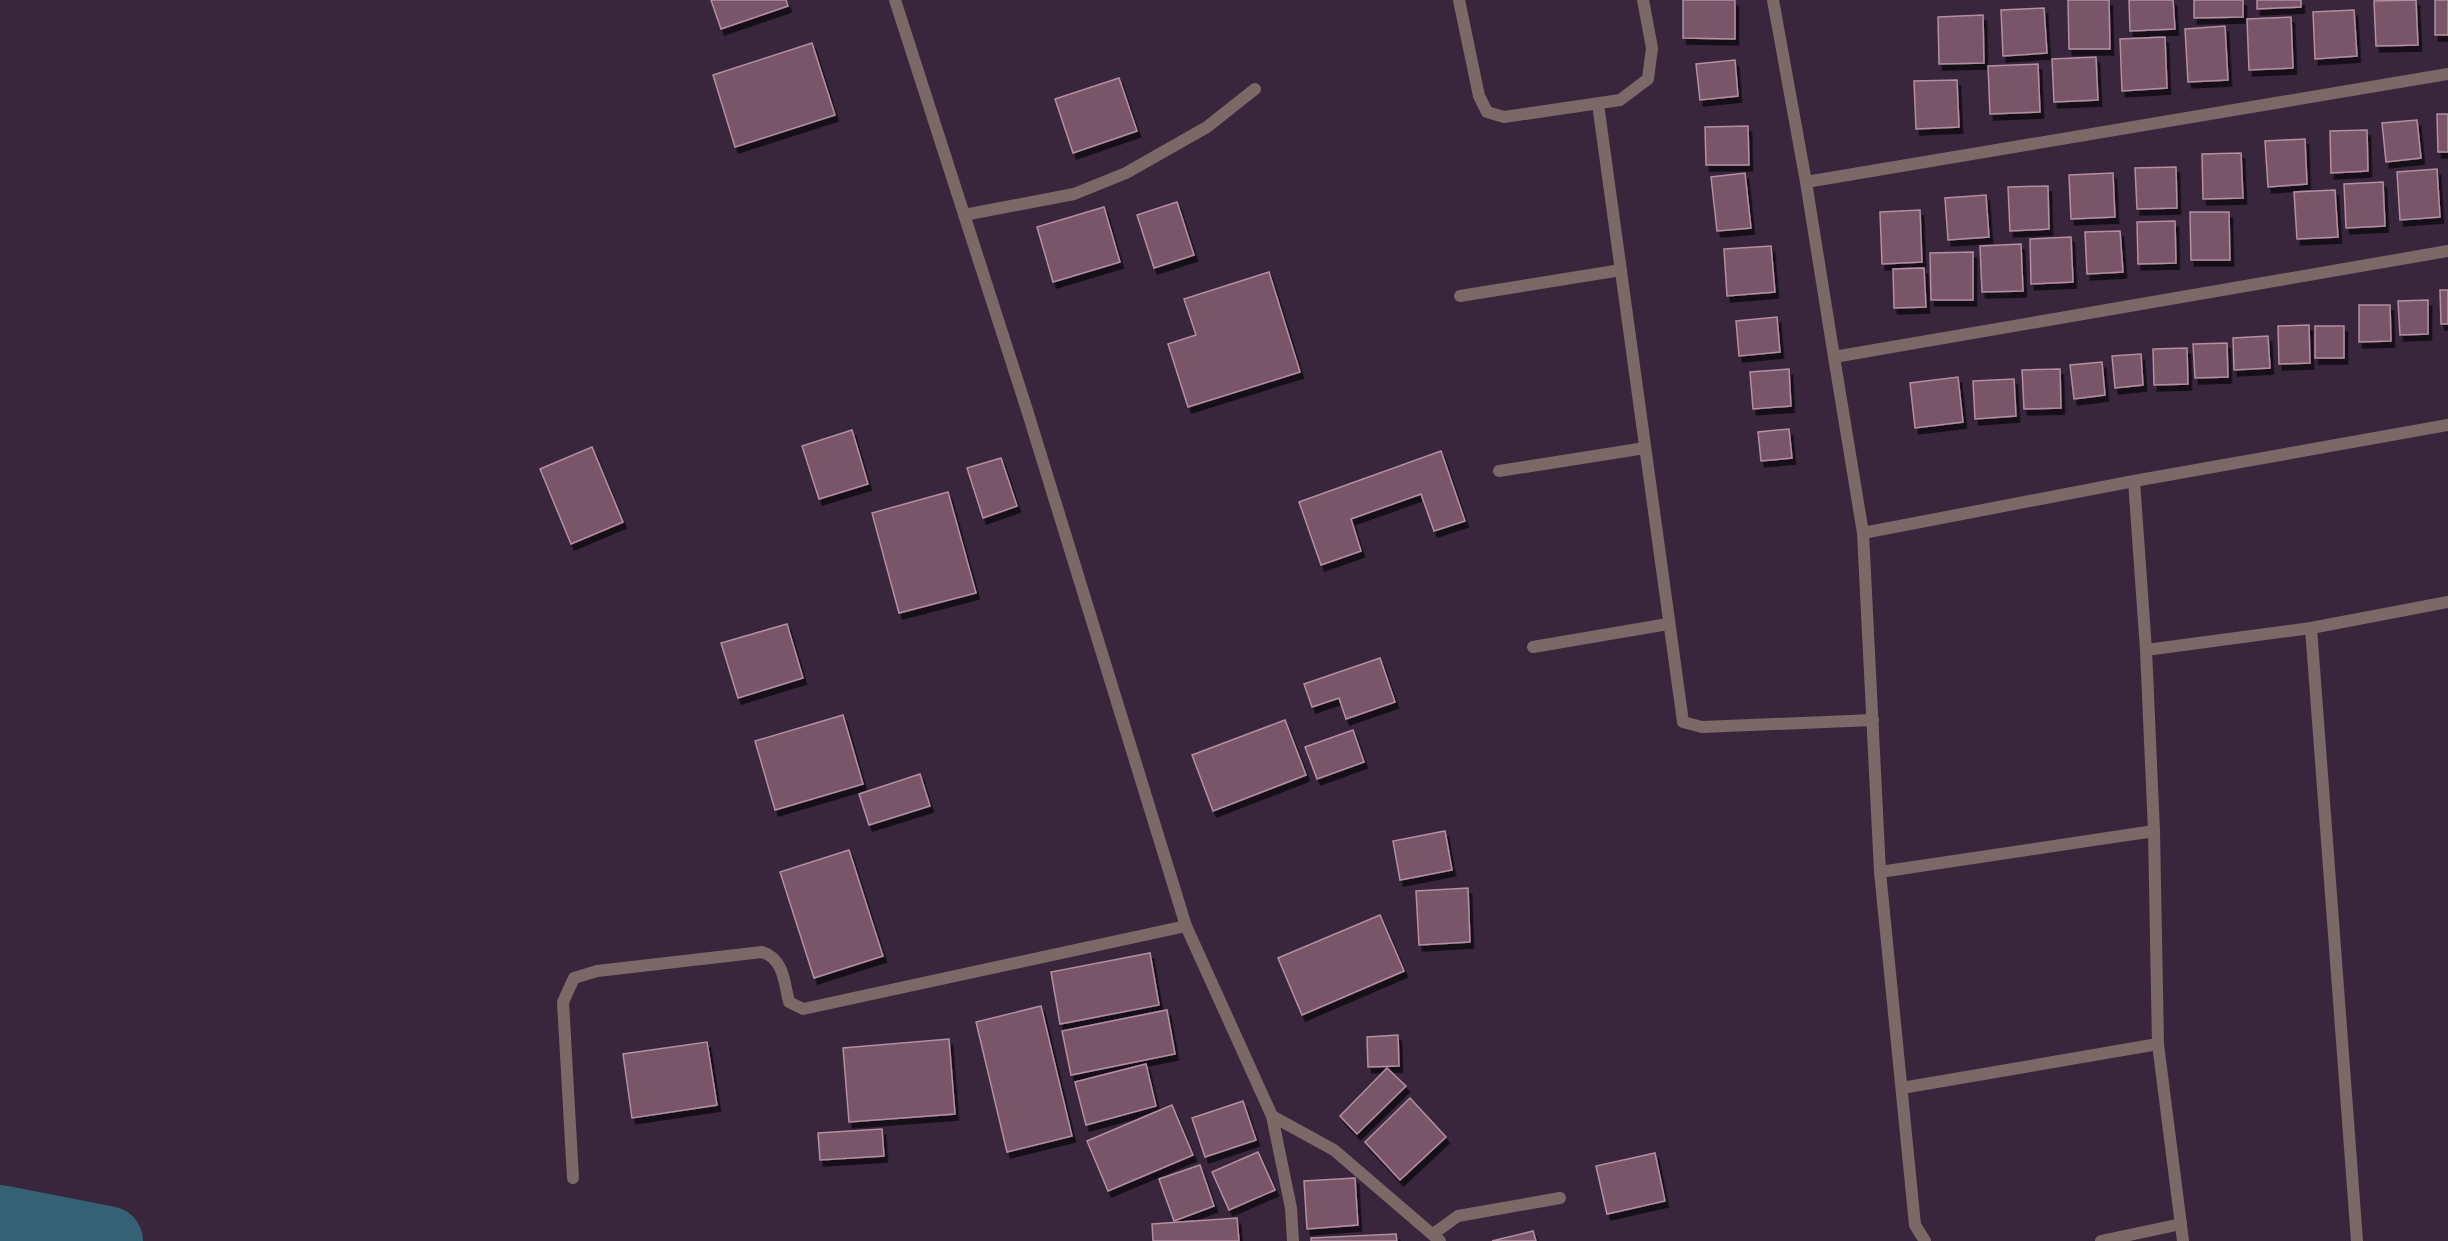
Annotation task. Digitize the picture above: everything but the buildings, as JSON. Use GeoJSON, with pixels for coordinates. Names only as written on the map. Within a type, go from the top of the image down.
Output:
{"type":"FeatureCollection","features":[{"type":"Feature","properties":{"kind":"street"},"geometry":{"type":"LineString","coordinates":[[895,0],[1029,416],[1186,926],[1272,1116],[1291,1208],[1293,1241]]}},
{"type":"Feature","properties":{"kind":"street"},"geometry":{"type":"LineString","coordinates":[[1459,0],[1479,96],[1487,112],[1504,117],[1620,100],[1648,79],[1652,48],[1643,0]]}},
{"type":"Feature","properties":{"kind":"street"},"geometry":{"type":"LineString","coordinates":[[1773,0],[1806,182],[1863,532],[1880,872],[1915,1225],[1925,1241]]}},
{"type":"Feature","properties":{"kind":"street"},"geometry":{"type":"LineString","coordinates":[[1806,182],[2448,74]]}},
{"type":"Feature","properties":{"kind":"street"},"geometry":{"type":"LineString","coordinates":[[964,215],[1074,194],[1126,173],[1207,127],[1255,89]]}},
{"type":"Feature","properties":{"kind":"street"},"geometry":{"type":"LineString","coordinates":[[1598,104],[1683,722],[1702,728],[1873,720]]}},
{"type":"Feature","properties":{"kind":"street"},"geometry":{"type":"LineString","coordinates":[[1834,357],[2448,251]]}},
{"type":"Feature","properties":{"kind":"street"},"geometry":{"type":"LineString","coordinates":[[1460,296],[1621,270]]}},
{"type":"Feature","properties":{"kind":"street"},"geometry":{"type":"LineString","coordinates":[[1863,532],[2448,425]]}},
{"type":"Feature","properties":{"kind":"street"},"geometry":{"type":"LineString","coordinates":[[1499,471],[1645,448]]}},
{"type":"Feature","properties":{"kind":"street"},"geometry":{"type":"LineString","coordinates":[[2134,481],[2146,650],[2154,831],[2158,1044],[2183,1241]]}},
{"type":"Feature","properties":{"kind":"street"},"geometry":{"type":"LineString","coordinates":[[2146,650],[2311,628],[2448,602]]}},
{"type":"Feature","properties":{"kind":"street"},"geometry":{"type":"LineString","coordinates":[[1533,647],[1668,624]]}},
{"type":"Feature","properties":{"kind":"street"},"geometry":{"type":"LineString","coordinates":[[2311,628],[2357,1241]]}},
{"type":"Feature","properties":{"kind":"street"},"geometry":{"type":"LineString","coordinates":[[1880,872],[2154,831]]}},
{"type":"Feature","properties":{"kind":"street"},"geometry":{"type":"LineString","coordinates":[[573,1178],[563,1002],[574,978],[597,971],[762,952],[772,956],[781,968],[789,1002],[803,1009],[1186,926]]}},
{"type":"Feature","properties":{"kind":"street"},"geometry":{"type":"LineString","coordinates":[[1902,1088],[2158,1044]]}},
{"type":"Feature","properties":{"kind":"street"},"geometry":{"type":"LineString","coordinates":[[1272,1116],[1334,1150],[1437,1237],[1458,1216],[1560,1198]]}},
{"type":"Feature","properties":{"kind":"street"},"geometry":{"type":"LineString","coordinates":[[2101,1241],[2181,1224]]}},
{"type":"Feature","properties":{"kind":"waterway"},"geometry":{"type":"LineString","coordinates":[[0,1220],[108,1241]]}}]}
